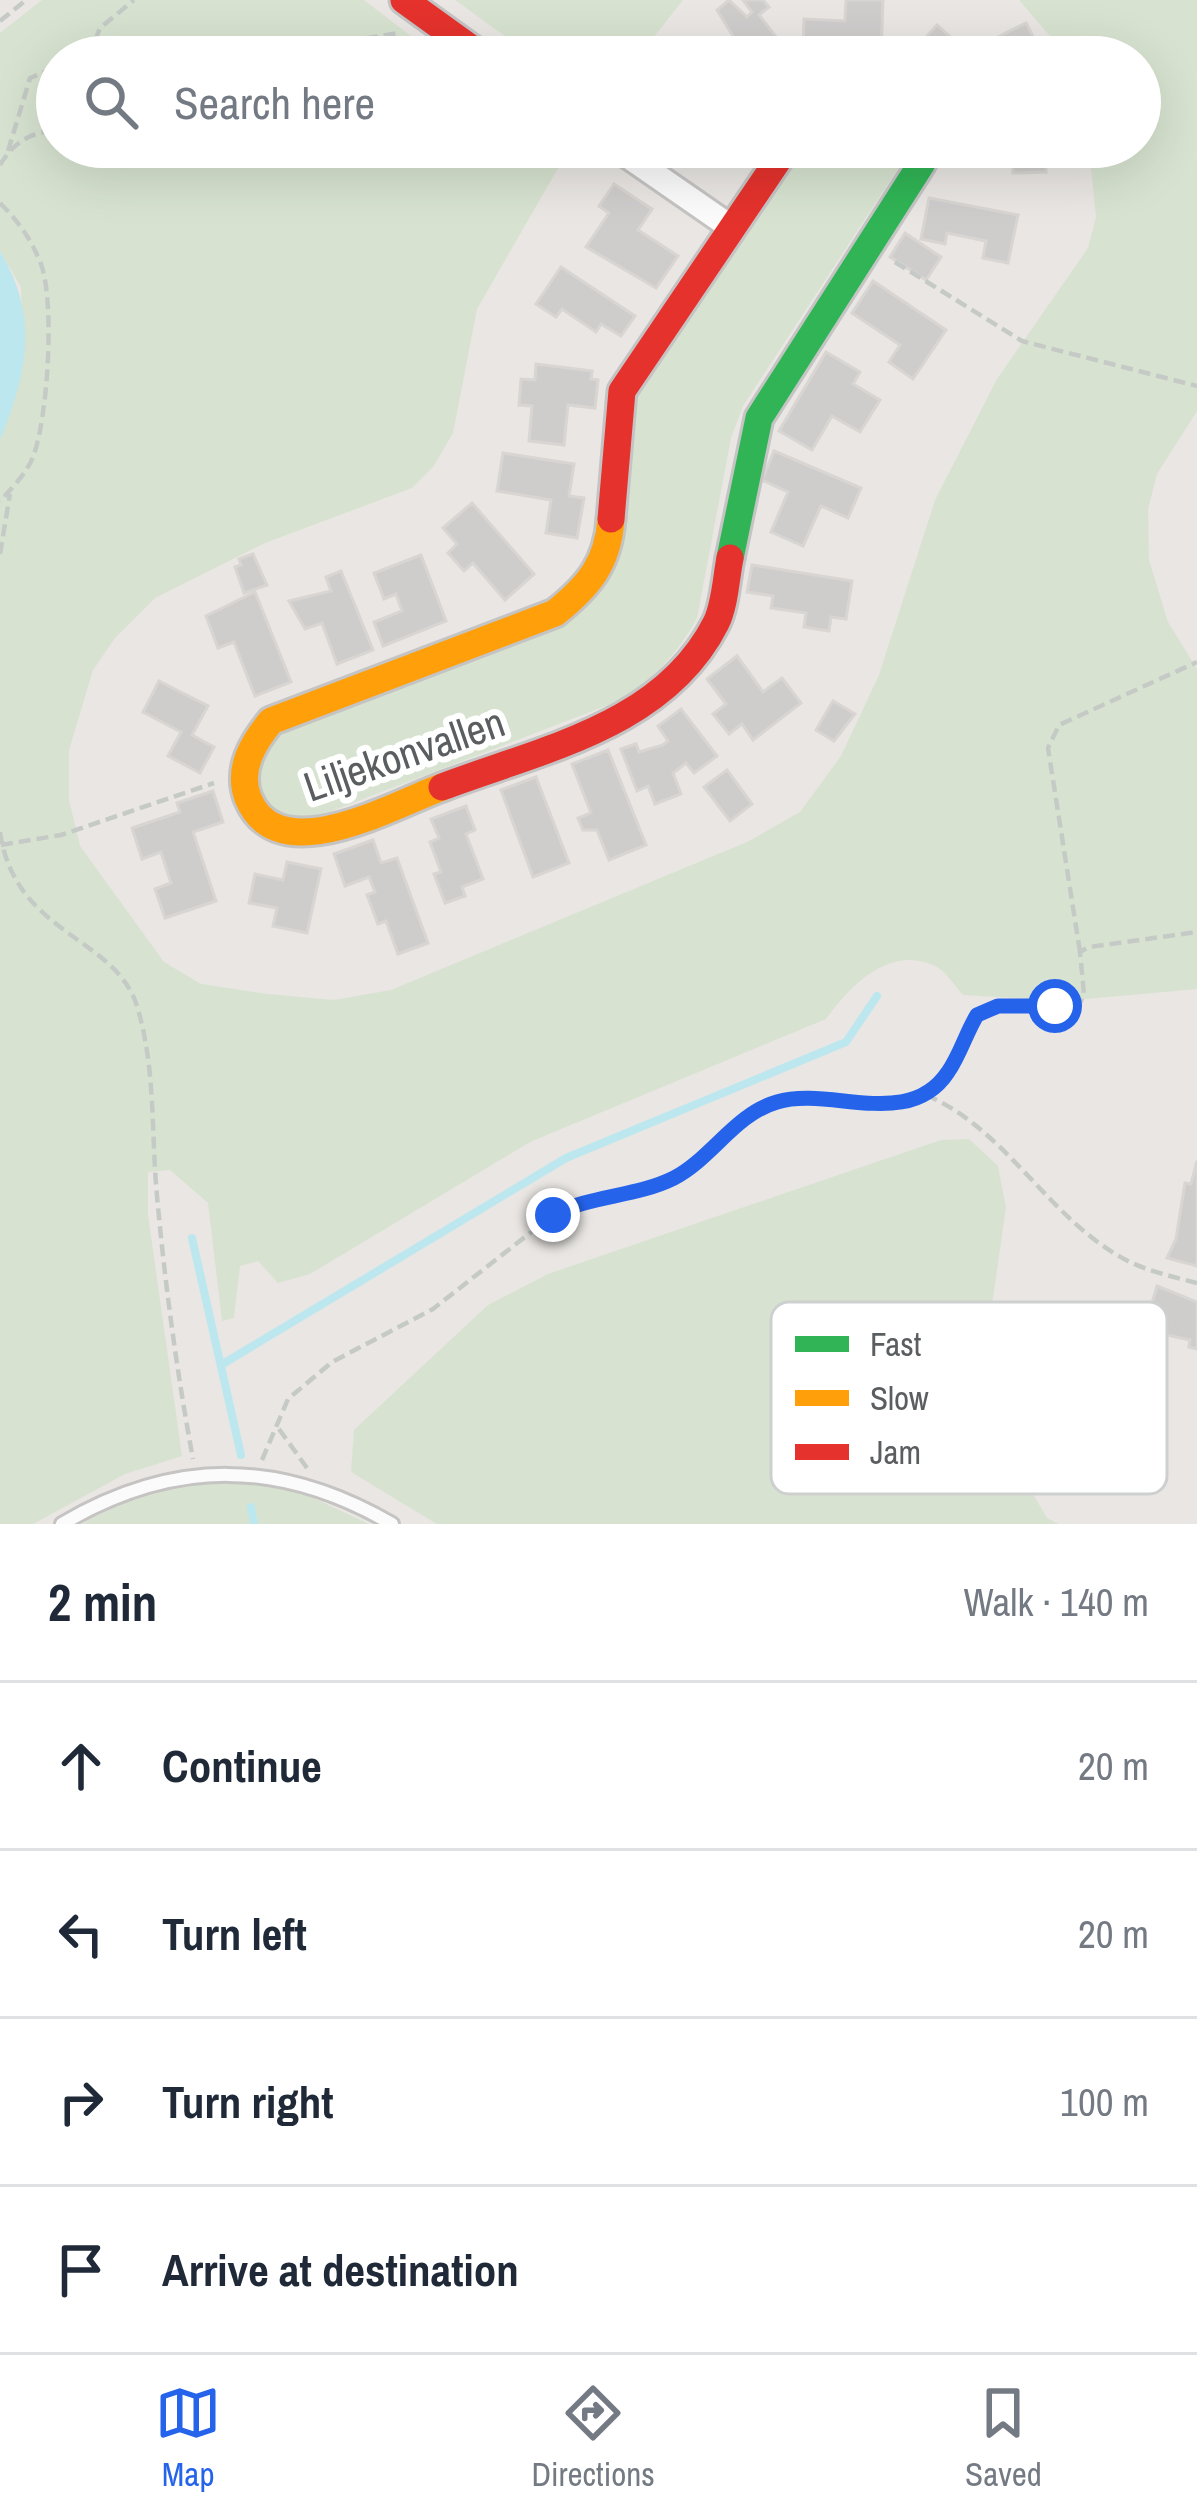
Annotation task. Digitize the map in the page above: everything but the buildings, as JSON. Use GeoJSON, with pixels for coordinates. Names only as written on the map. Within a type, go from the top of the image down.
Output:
{"type":"FeatureCollection","features":[{"type":"Feature","properties":{"kind":"street"},"geometry":{"type":"LineString","coordinates":[[404,0],[454,36]]}},
{"type":"Feature","properties":{"kind":"street"},"geometry":{"type":"LineString","coordinates":[[646,168],[732,227]]}},
{"type":"Feature","properties":{"kind":"street","name":"Liljekonvallen"},"geometry":{"type":"LineString","coordinates":[[773,168],[622,391],[610,549],[588,586],[555,613],[271,721],[253,739],[244,758],[244,781],[257,817],[282,835],[314,835],[632,716],[682,672],[718,620],[759,418],[919,168]]}},
{"type":"Feature","properties":{"kind":"lane"},"geometry":{"type":"LineString","coordinates":[[62,1524],[119,1496],[196,1477],[254,1475],[321,1488],[392,1524]]}},
{"type":"Feature","properties":{"kind":"path"},"geometry":{"type":"LineString","coordinates":[[0,22],[26,0]]}},
{"type":"Feature","properties":{"kind":"path"},"geometry":{"type":"LineString","coordinates":[[97,36],[134,0]]}},
{"type":"Feature","properties":{"kind":"path"},"geometry":{"type":"LineString","coordinates":[[0,165],[30,78],[36,76]]}},
{"type":"Feature","properties":{"kind":"path"},"geometry":{"type":"LineString","coordinates":[[8,152],[36,131]]}},
{"type":"Feature","properties":{"kind":"path"},"geometry":{"type":"LineString","coordinates":[[0,203],[24,227],[43,268],[47,300],[43,408],[34,455],[0,501]]}},
{"type":"Feature","properties":{"kind":"path"},"geometry":{"type":"LineString","coordinates":[[869,247],[1022,341],[1197,386]]}},
{"type":"Feature","properties":{"kind":"path"},"geometry":{"type":"LineString","coordinates":[[0,564],[12,488]]}},
{"type":"Feature","properties":{"kind":"path"},"geometry":{"type":"LineString","coordinates":[[254,1475],[289,1399],[332,1362],[434,1309],[553,1215],[579,1202],[676,1177],[772,1103],[802,1097],[898,1103],[925,1095],[948,1073],[977,1015],[998,1006],[1080,1003],[1084,994],[1080,952],[1048,748],[1059,725],[1197,662]]}},
{"type":"Feature","properties":{"kind":"path"},"geometry":{"type":"LineString","coordinates":[[1,845],[62,835],[217,782],[244,781]]}},
{"type":"Feature","properties":{"kind":"path"},"geometry":{"type":"LineString","coordinates":[[0,832],[1,845],[32,906],[118,972],[135,1001],[148,1057],[165,1271],[196,1477]]}},
{"type":"Feature","properties":{"kind":"path"},"geometry":{"type":"LineString","coordinates":[[1080,952],[1101,944],[1197,932]]}},
{"type":"Feature","properties":{"kind":"path"},"geometry":{"type":"LineString","coordinates":[[925,1095],[956,1108],[993,1137],[1105,1247],[1129,1262],[1197,1282]]}},
{"type":"Feature","properties":{"kind":"path"},"geometry":{"type":"LineString","coordinates":[[279,1429],[321,1488]]}},
{"type":"Feature","properties":{"kind":"green space"},"geometry":{"type":"Polygon","coordinates":[[[42,0],[364,0],[411,36],[36,36],[36,168],[558,168],[477,309],[453,433],[433,467],[412,488],[265,543],[155,598],[115,638],[93,670],[69,750],[69,800],[80,846],[164,962],[201,984],[334,1000],[391,990],[747,842],[800,812],[841,756],[879,675],[935,500],[997,379],[1088,248],[1096,217],[1091,168],[1161,168],[1161,36],[1050,36],[1019,0],[1197,0],[1197,411],[1157,474],[1148,509],[1149,560],[1168,622],[1197,669],[1197,989],[1064,1001],[963,995],[937,967],[920,961],[888,964],[859,982],[826,1019],[530,1142],[310,1274],[278,1283],[258,1261],[240,1266],[234,1318],[222,1321],[208,1203],[170,1170],[148,1172],[148,1215],[182,1456],[125,1474],[33,1524],[0,1524],[0,440],[23,364],[21,287],[0,251],[0,33],[42,0]]]}},
{"type":"Feature","properties":{"kind":"green space"},"geometry":{"type":"Polygon","coordinates":[[[455,0],[683,0],[655,36],[505,36],[455,0]]]}},
{"type":"Feature","properties":{"kind":"green space"},"geometry":{"type":"Polygon","coordinates":[[[786,168],[898,168],[743,406],[731,438],[697,618],[656,672],[624,699],[311,819],[272,811],[254,784],[264,742],[593,597],[640,387],[786,168]]]}},
{"type":"Feature","properties":{"kind":"green space"},"geometry":{"type":"Polygon","coordinates":[[[969,1139],[998,1166],[1006,1208],[992,1302],[771,1302],[771,1494],[1033,1494],[1047,1518],[1059,1524],[437,1524],[351,1472],[354,1430],[488,1305],[548,1274],[941,1140],[969,1139]]]}},
{"type":"Feature","properties":{"kind":"green space"},"geometry":{"type":"Polygon","coordinates":[[[254,1481],[298,1491],[369,1524],[82,1524],[165,1491],[254,1481]]]}},
{"type":"Feature","properties":{"kind":"water"},"geometry":{"type":"Polygon","coordinates":[[[0,251],[20,299],[25,344],[17,391],[0,440],[0,251]]]}},
{"type":"Feature","properties":{"kind":"waterway"},"geometry":{"type":"LineString","coordinates":[[221,1365],[566,1158],[846,1042],[877,996]]}},
{"type":"Feature","properties":{"kind":"waterway"},"geometry":{"type":"LineString","coordinates":[[192,1238],[241,1455]]}},
{"type":"Feature","properties":{"kind":"waterway"},"geometry":{"type":"LineString","coordinates":[[251,1507],[254,1524]]}},
{"type":"Feature","properties":{"kind":"traffic: fast"},"geometry":{"type":"LineString","coordinates":[[730,558],[759,418],[919,168]]}},
{"type":"Feature","properties":{"kind":"traffic: slow"},"geometry":{"type":"LineString","coordinates":[[442,787],[367,818],[310,832],[284,830],[263,820],[248,798],[244,777],[253,747],[271,721],[555,613],[595,572],[611,519]]}},
{"type":"Feature","properties":{"kind":"traffic: jam"},"geometry":{"type":"LineString","coordinates":[[404,0],[454,36]]}},
{"type":"Feature","properties":{"kind":"traffic: jam"},"geometry":{"type":"LineString","coordinates":[[611,519],[622,391],[773,168]]}},
{"type":"Feature","properties":{"kind":"traffic: jam"},"geometry":{"type":"LineString","coordinates":[[442,787],[597,729],[665,687],[693,658],[716,623],[730,558]]}},
{"type":"Feature","properties":{"kind":"route"},"geometry":{"type":"LineString","coordinates":[[553,1215],[579,1202],[649,1188],[676,1177],[772,1103],[802,1097],[898,1103],[925,1095],[948,1073],[977,1015],[998,1006],[1055,1006]]}}]}
